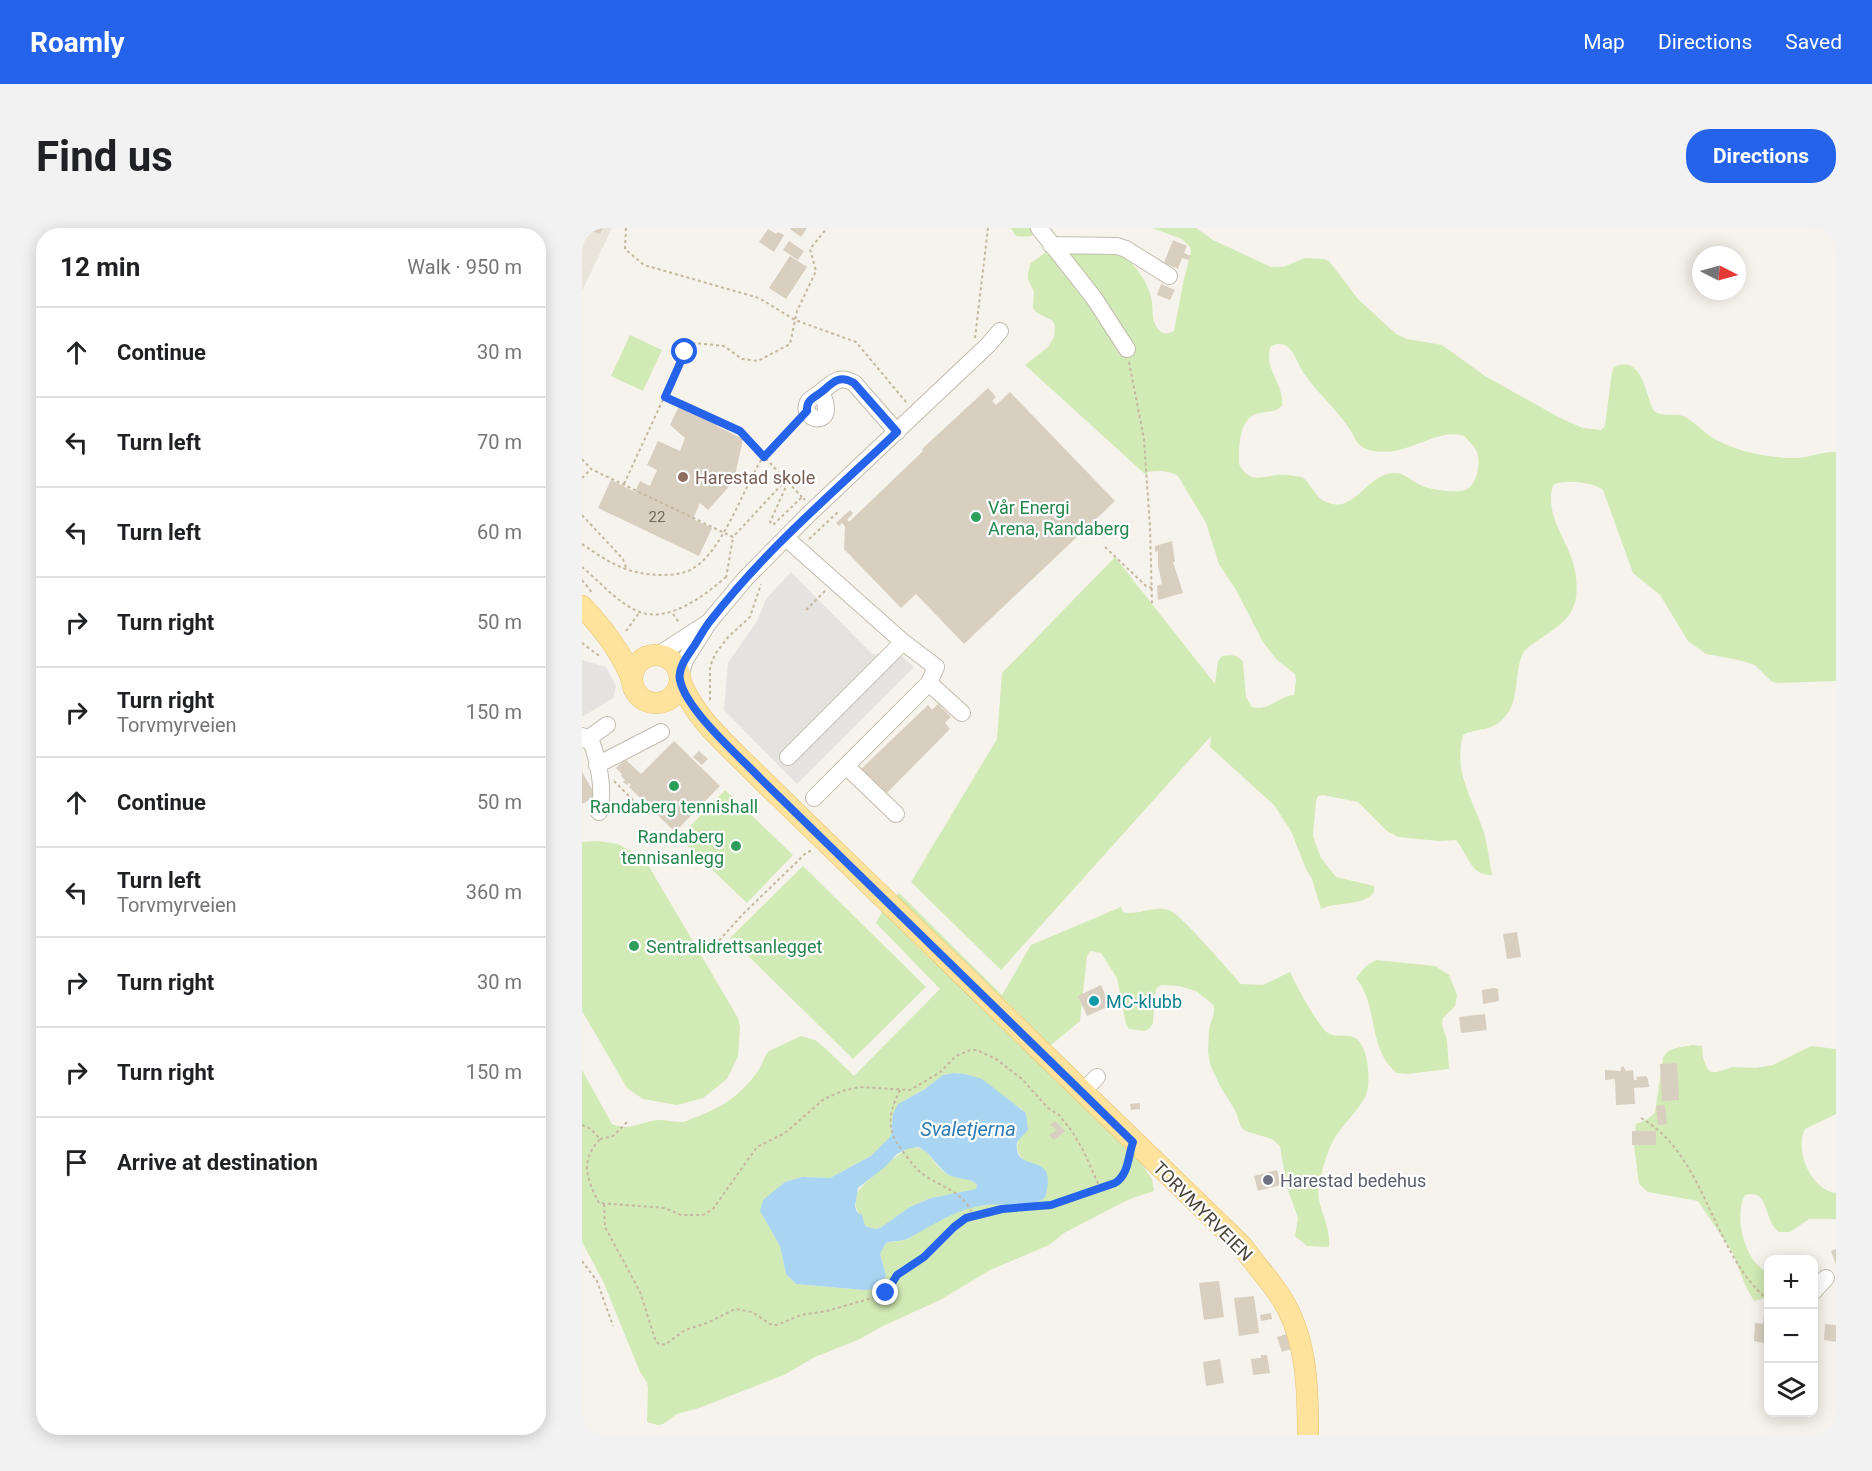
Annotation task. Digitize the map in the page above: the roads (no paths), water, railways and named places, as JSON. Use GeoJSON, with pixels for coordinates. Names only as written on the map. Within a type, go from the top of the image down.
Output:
{"type":"FeatureCollection","features":[{"type":"Feature","properties":{"kind":"main road"},"geometry":{"type":"LineString","coordinates":[[582,606],[597,621],[626,664],[636,694],[647,702],[657,703],[673,696],[678,689],[680,677],[672,661],[638,648],[597,621]]}},
{"type":"Feature","properties":{"kind":"main road"},"geometry":{"type":"LineString","coordinates":[[631,677],[636,664],[648,656],[657,655]]}},
{"type":"Feature","properties":{"kind":"main road","name":"TORVMYRVEIEN"},"geometry":{"type":"LineString","coordinates":[[680,677],[686,695],[708,724],[760,778],[828,844],[1090,1085],[1133,1142],[1242,1246],[1282,1299],[1296,1331],[1306,1371],[1308,1435]]}},
{"type":"Feature","properties":{"kind":"main road","name":"TORVMYRVEIEN"},"geometry":{"type":"LineString","coordinates":[[657,703],[671,707],[703,728],[760,778]]}},
{"type":"Feature","properties":{"kind":"street"},"geometry":{"type":"LineString","coordinates":[[1039,228],[1094,298],[1127,349]]}},
{"type":"Feature","properties":{"kind":"street"},"geometry":{"type":"LineString","coordinates":[[1051,245],[1117,246],[1126,249],[1169,276]]}},
{"type":"Feature","properties":{"kind":"street"},"geometry":{"type":"LineString","coordinates":[[680,677],[685,660],[709,622],[745,579],[793,543],[897,432],[1000,331]]}},
{"type":"Feature","properties":{"kind":"street"},"geometry":{"type":"LineString","coordinates":[[807,411],[816,419],[822,418],[828,408],[821,392],[836,380],[848,380],[854,383],[897,432]]}},
{"type":"Feature","properties":{"kind":"street"},"geometry":{"type":"LineString","coordinates":[[793,543],[903,642],[936,667],[929,683],[814,798]]}},
{"type":"Feature","properties":{"kind":"street"},"geometry":{"type":"LineString","coordinates":[[657,655],[709,622]]}},
{"type":"Feature","properties":{"kind":"street"},"geometry":{"type":"LineString","coordinates":[[788,757],[903,642]]}},
{"type":"Feature","properties":{"kind":"street"},"geometry":{"type":"LineString","coordinates":[[929,683],[962,713]]}},
{"type":"Feature","properties":{"kind":"street"},"geometry":{"type":"LineString","coordinates":[[599,812],[602,798],[597,765],[586,737],[607,724]]}},
{"type":"Feature","properties":{"kind":"street"},"geometry":{"type":"LineString","coordinates":[[597,765],[660,732]]}},
{"type":"Feature","properties":{"kind":"street"},"geometry":{"type":"LineString","coordinates":[[846,766],[896,814]]}},
{"type":"Feature","properties":{"kind":"street"},"geometry":{"type":"LineString","coordinates":[[1818,1287],[1826,1278]]}},
{"type":"Feature","properties":{"kind":"water","name":"Svaletjerna"},"geometry":{"type":"Polygon","coordinates":[[[965,1074],[982,1079],[1026,1113],[1028,1130],[1017,1142],[1018,1152],[1022,1158],[1042,1167],[1046,1172],[1048,1182],[1045,1197],[1034,1203],[976,1207],[946,1218],[906,1239],[886,1243],[880,1254],[886,1275],[883,1282],[875,1288],[864,1290],[796,1284],[786,1274],[780,1246],[760,1211],[763,1200],[785,1182],[802,1177],[830,1178],[871,1156],[891,1136],[893,1114],[898,1104],[925,1089],[943,1075],[965,1074]],[[918,1147],[907,1149],[897,1154],[885,1167],[858,1188],[855,1206],[857,1212],[862,1215],[865,1226],[880,1228],[910,1207],[931,1198],[976,1189],[977,1184],[970,1180],[953,1177],[946,1173],[918,1147]]]}},
{"type":"Feature","properties":{"kind":"place","name":"Harestad skole"},"geometry":{"type":"Point","coordinates":[683,477]}},
{"type":"Feature","properties":{"kind":"place","name":"Vår Energi Arena, Randaberg"},"geometry":{"type":"Point","coordinates":[976,517]}},
{"type":"Feature","properties":{"kind":"place","name":"Randaberg tennishall"},"geometry":{"type":"Point","coordinates":[674,786]}},
{"type":"Feature","properties":{"kind":"place","name":"Randaberg tennisanlegg"},"geometry":{"type":"Point","coordinates":[736,846]}},
{"type":"Feature","properties":{"kind":"place","name":"Sentralidrettsanlegget"},"geometry":{"type":"Point","coordinates":[634,946]}},
{"type":"Feature","properties":{"kind":"place","name":"MC-klubb"},"geometry":{"type":"Point","coordinates":[1094,1001]}},
{"type":"Feature","properties":{"kind":"place","name":"Harestad bedehus"},"geometry":{"type":"Point","coordinates":[1268,1180]}}]}
